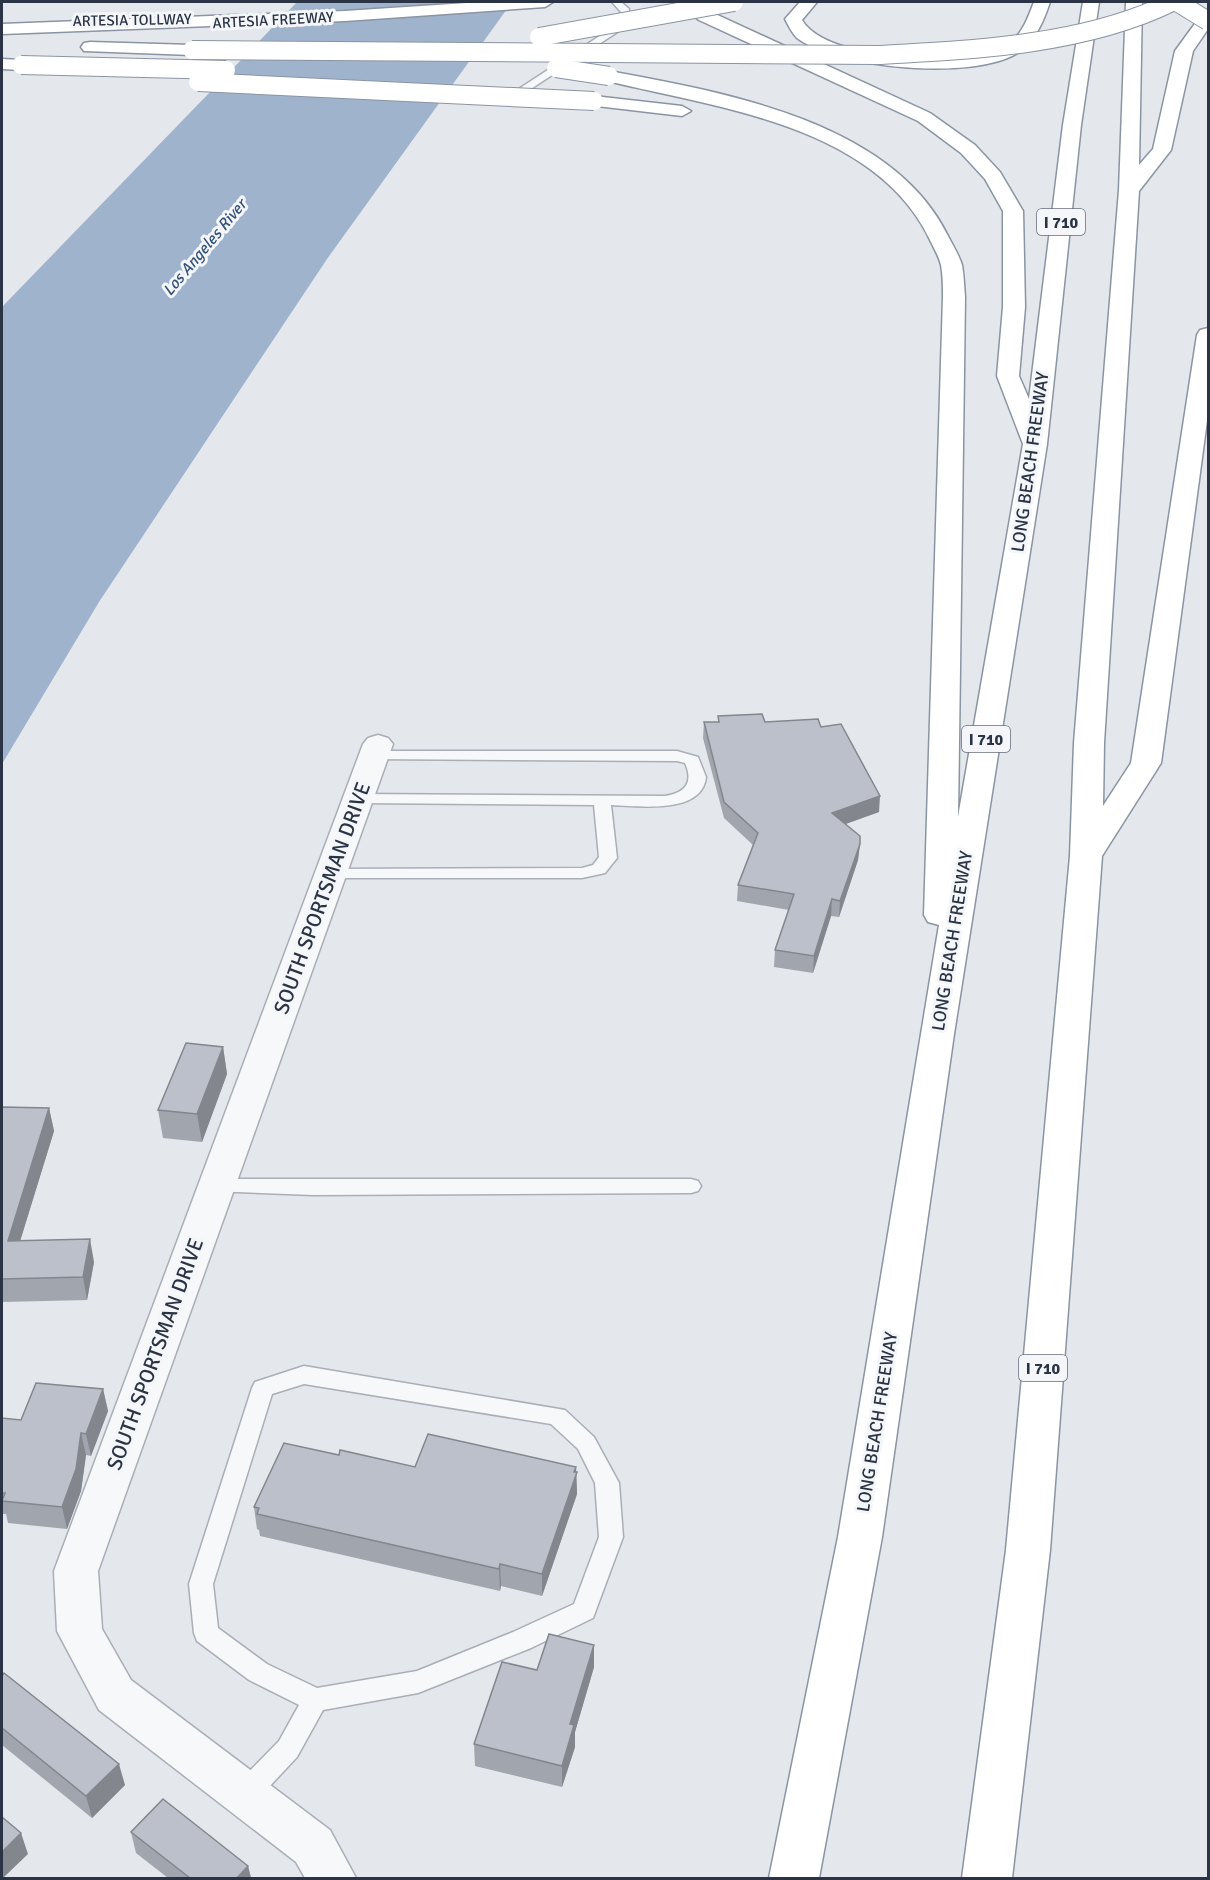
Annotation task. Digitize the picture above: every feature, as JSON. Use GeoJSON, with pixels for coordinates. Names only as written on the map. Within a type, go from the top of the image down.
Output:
{"type":"FeatureCollection","features":[{"type":"Feature","properties":{"kind":"highway","name":"ARTESIA FREEWAY"},"geometry":{"type":"LineString","coordinates":[[2,29],[28,18],[334,2]]}},
{"type":"Feature","properties":{"kind":"highway","name":"ARTESIA TOLLWAY"},"geometry":{"type":"LineString","coordinates":[[2,20],[241,13],[434,2]]}},
{"type":"Feature","properties":{"kind":"highway","name":"ARTESIA TOLLWAY"},"geometry":{"type":"LineString","coordinates":[[28,18],[275,15],[478,2]]}},
{"type":"Feature","properties":{"kind":"highway","name":"ARTESIA FREEWAY"},"geometry":{"type":"LineString","coordinates":[[28,18],[334,17],[544,2]]}},
{"type":"Feature","properties":{"kind":"highway"},"geometry":{"type":"LineString","coordinates":[[684,2],[714,20],[878,93],[924,117],[968,148],[993,176],[1013,211],[1014,307],[1008,376],[1035,444]]}},
{"type":"Feature","properties":{"kind":"highway"},"geometry":{"type":"LineString","coordinates":[[2,64],[192,71],[292,68],[411,59],[734,2]]}},
{"type":"Feature","properties":{"kind":"highway"},"geometry":{"type":"LineString","coordinates":[[809,2],[794,19],[801,33],[825,47],[879,60],[918,63],[967,60],[1006,52],[1032,31],[1042,2]]}},
{"type":"Feature","properties":{"kind":"highway","name":"LONG BEACH FREEWAY"},"geometry":{"type":"LineString","coordinates":[[794,1878],[860,1537],[937,1034],[1035,444],[1072,125],[1091,2]]}},
{"type":"Feature","properties":{"kind":"highway","name":"I 710"},"geometry":{"type":"LineString","coordinates":[[987,1878],[1028,1550],[1086,856],[1089,743],[1129,190],[1134,2]]}},
{"type":"Feature","properties":{"kind":"highway"},"geometry":{"type":"LineString","coordinates":[[192,50],[878,56],[956,52],[1049,39],[1114,23],[1172,2]]}},
{"type":"Feature","properties":{"kind":"highway"},"geometry":{"type":"LineString","coordinates":[[1129,190],[1161,150],[1185,51],[1209,19],[1177,2]]}},
{"type":"Feature","properties":{"kind":"highway"},"geometry":{"type":"LineString","coordinates":[[73,47],[484,61],[609,76],[727,101],[789,122],[839,143],[881,168],[923,206],[951,261],[954,297],[937,1034]]}},
{"type":"Feature","properties":{"kind":"highway"},"geometry":{"type":"LineString","coordinates":[[2,73],[594,101],[671,109],[722,118],[806,143],[910,194]]}},
{"type":"Feature","properties":{"kind":"highway"},"geometry":{"type":"LineString","coordinates":[[1086,856],[1146,763],[1209,336]]}},
{"type":"Feature","properties":{"kind":"street","name":"SOUTH SPORTSMAN DRIVE"},"geometry":{"type":"LineString","coordinates":[[331,1878],[313,1846],[115,1695],[80,1630],[76,1571],[376,750]]}},
{"type":"Feature","properties":{"kind":"lane"},"geometry":{"type":"LineString","coordinates":[[500,105],[625,24],[626,11],[616,2]]}},
{"type":"Feature","properties":{"kind":"lane"},"geometry":{"type":"LineString","coordinates":[[358,798],[679,800],[691,793],[697,785],[698,772],[692,760],[677,756],[376,750]]}},
{"type":"Feature","properties":{"kind":"lane"},"geometry":{"type":"LineString","coordinates":[[331,874],[582,873],[599,869],[608,858],[602,800]]}},
{"type":"Feature","properties":{"kind":"lane"},"geometry":{"type":"LineString","coordinates":[[217,1186],[325,1188],[691,1186]]}},
{"type":"Feature","properties":{"kind":"lane"},"geometry":{"type":"LineString","coordinates":[[304,1375],[557,1416],[586,1443],[607,1484],[611,1537],[584,1611],[522,1640],[418,1682],[315,1700],[258,1672],[206,1632],[201,1584],[263,1388],[304,1375]]}},
{"type":"Feature","properties":{"kind":"lane"},"geometry":{"type":"LineString","coordinates":[[245,1794],[288,1749],[315,1700]]}},
{"type":"Feature","properties":{"kind":"water","name":"Los Angeles River"},"geometry":{"type":"Polygon","coordinates":[[[297,2],[512,2],[327,259],[99,602],[2,764],[2,307],[297,2]]]}},
{"type":"Feature","properties":{"kind":"building"},"geometry":{"type":"Polygon","coordinates":[[[762,714],[765,722],[818,719],[821,727],[841,724],[880,796],[832,813],[860,836],[860,844],[840,901],[832,899],[814,956],[775,950],[794,894],[738,885],[758,833],[724,802],[704,722],[719,722],[718,716],[762,714]]]}},
{"type":"Feature","properties":{"kind":"building"},"geometry":{"type":"Polygon","coordinates":[[[186,1043],[223,1047],[197,1114],[158,1110],[186,1043]]]}},
{"type":"Feature","properties":{"kind":"building"},"geometry":{"type":"Polygon","coordinates":[[[2,1107],[49,1108],[8,1241],[90,1239],[83,1277],[2,1279],[2,1107]]]}},
{"type":"Feature","properties":{"kind":"building"},"geometry":{"type":"Polygon","coordinates":[[[36,1383],[103,1389],[86,1434],[81,1433],[76,1469],[62,1507],[2,1501],[5,1493],[2,1493],[2,1418],[21,1420],[36,1383]]]}},
{"type":"Feature","properties":{"kind":"building"},"geometry":{"type":"Polygon","coordinates":[[[428,1434],[576,1467],[574,1472],[577,1472],[542,1574],[500,1564],[499,1569],[257,1514],[259,1508],[254,1507],[284,1443],[339,1455],[340,1450],[415,1467],[428,1434]]]}},
{"type":"Feature","properties":{"kind":"building"},"geometry":{"type":"Polygon","coordinates":[[[549,1634],[594,1645],[570,1724],[574,1725],[562,1766],[474,1744],[502,1662],[537,1670],[549,1634]]]}},
{"type":"Feature","properties":{"kind":"building"},"geometry":{"type":"Polygon","coordinates":[[[4,1673],[119,1764],[86,1796],[2,1728],[2,1676],[4,1673]]]}},
{"type":"Feature","properties":{"kind":"building"},"geometry":{"type":"Polygon","coordinates":[[[163,1799],[248,1866],[237,1878],[190,1878],[131,1832],[163,1799]]]}},
{"type":"Feature","properties":{"kind":"building"},"geometry":{"type":"Polygon","coordinates":[[[2,1817],[21,1833],[2,1852],[2,1817]]]}}]}
